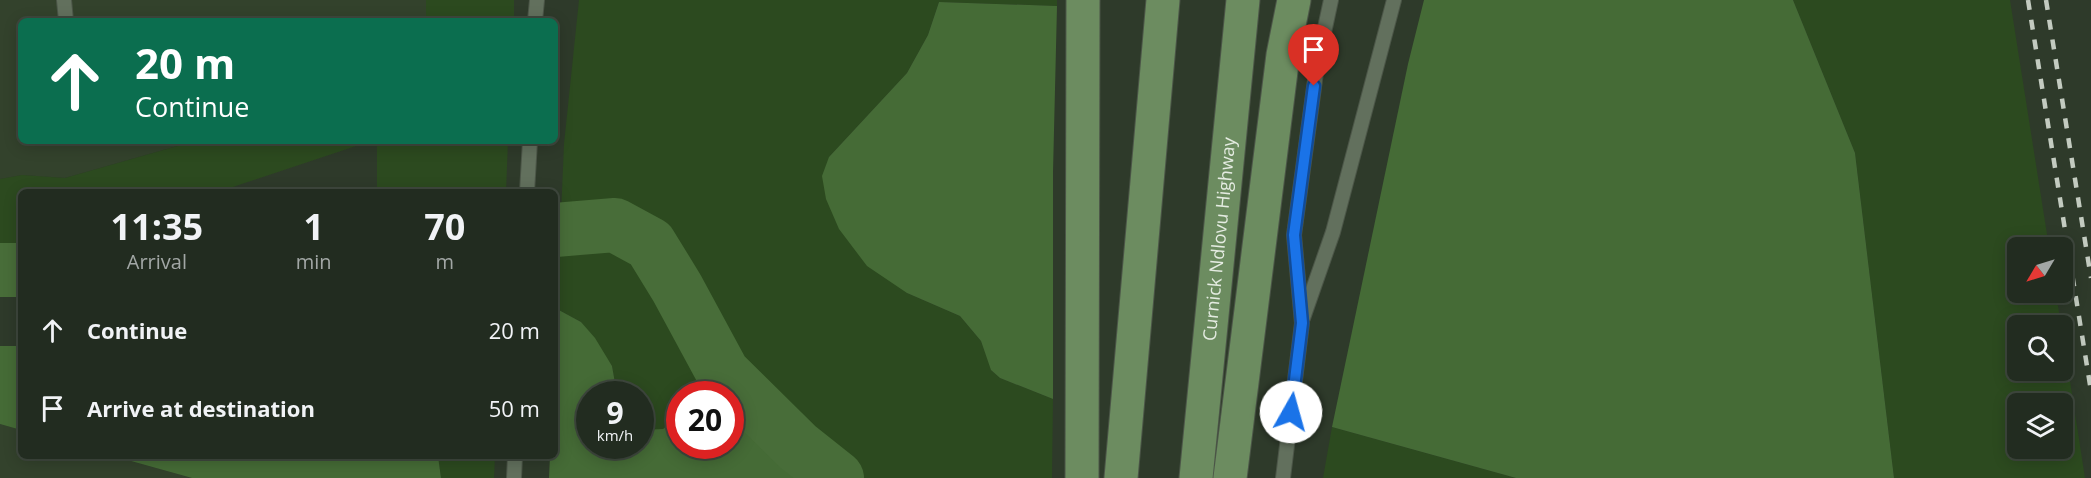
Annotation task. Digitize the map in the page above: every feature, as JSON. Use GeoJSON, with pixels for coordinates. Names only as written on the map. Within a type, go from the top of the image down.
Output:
{"type":"FeatureCollection","features":[{"type":"Feature","properties":{"kind":"main road"},"geometry":{"type":"LineString","coordinates":[[1082,478],[1083,0]]}},
{"type":"Feature","properties":{"kind":"main road"},"geometry":{"type":"LineString","coordinates":[[1121,478],[1163,0]]}},
{"type":"Feature","properties":{"kind":"main road","name":"Curnick Ndlovu Highway"},"geometry":{"type":"LineString","coordinates":[[1196,478],[1243,0]]}},
{"type":"Feature","properties":{"kind":"main road"},"geometry":{"type":"LineString","coordinates":[[1230,478],[1283,55],[1294,0]]}},
{"type":"Feature","properties":{"kind":"lane"},"geometry":{"type":"LineString","coordinates":[[64,0],[66,18]]}},
{"type":"Feature","properties":{"kind":"lane"},"geometry":{"type":"LineString","coordinates":[[536,18],[537,0]]}},
{"type":"Feature","properties":{"kind":"lane"},"geometry":{"type":"LineString","coordinates":[[1302,323],[1294,235],[1317,65],[1331,0]]}},
{"type":"Feature","properties":{"kind":"lane"},"geometry":{"type":"LineString","coordinates":[[1283,478],[1302,323],[1333,232],[1394,0]]}},
{"type":"Feature","properties":{"kind":"lane"},"geometry":{"type":"LineString","coordinates":[[527,189],[530,144]]}},
{"type":"Feature","properties":{"kind":"lane"},"geometry":{"type":"LineString","coordinates":[[514,478],[515,459]]}},
{"type":"Feature","properties":{"kind":"shaded area"},"geometry":{"type":"Polygon","coordinates":[[[0,0],[426,0],[426,18],[18,18],[18,144],[184,144],[65,178],[22,175],[0,179],[0,0]]]}},
{"type":"Feature","properties":{"kind":"shaded area"},"geometry":{"type":"Polygon","coordinates":[[[0,424],[18,429],[18,459],[124,459],[192,478],[0,478],[0,424]]]}},
{"type":"Feature","properties":{"kind":"green space"},"geometry":{"type":"Polygon","coordinates":[[[426,0],[514,0],[514,18],[426,18],[426,0]]]}},
{"type":"Feature","properties":{"kind":"green space"},"geometry":{"type":"Polygon","coordinates":[[[579,0],[1057,0],[1057,6],[939,2],[928,35],[907,73],[829,157],[907,293],[960,316],[981,341],[992,371],[1000,378],[1053,399],[1052,478],[806,478],[744,418],[744,381],[666,381],[666,427],[654,430],[654,381],[615,381],[612,366],[581,322],[558,310],[564,144],[579,0]]]}},
{"type":"Feature","properties":{"kind":"green space"},"geometry":{"type":"Polygon","coordinates":[[[1424,0],[1793,0],[1855,153],[1894,478],[1516,478],[1332,427],[1408,64],[1424,0]]]}},
{"type":"Feature","properties":{"kind":"green space"},"geometry":{"type":"Polygon","coordinates":[[[1793,0],[2010,0],[2047,237],[2007,237],[2007,303],[2058,303],[2059,315],[2007,315],[2007,381],[2070,381],[2072,393],[2007,393],[2007,459],[2073,459],[2073,401],[2085,478],[1894,478],[1855,153],[1793,0]]]}},
{"type":"Feature","properties":{"kind":"green space"},"geometry":{"type":"Polygon","coordinates":[[[939,2],[1057,6],[1053,172],[1053,399],[1000,378],[991,370],[981,341],[960,316],[907,293],[867,266],[839,229],[826,199],[822,176],[829,157],[907,73],[928,35],[939,2]]]}},
{"type":"Feature","properties":{"kind":"green space"},"geometry":{"type":"Polygon","coordinates":[[[184,144],[362,144],[227,189],[18,189],[18,250],[0,250],[0,179],[22,175],[65,178],[184,144]]]}},
{"type":"Feature","properties":{"kind":"green space"},"geometry":{"type":"Polygon","coordinates":[[[377,144],[508,144],[506,189],[377,189],[377,144]]]}},
{"type":"Feature","properties":{"kind":"green space"},"geometry":{"type":"Polygon","coordinates":[[[558,310],[581,322],[595,338],[612,366],[615,381],[576,381],[576,459],[654,459],[654,429],[666,427],[666,459],[744,459],[744,418],[806,478],[549,478],[550,459],[558,459],[558,310]]]}},
{"type":"Feature","properties":{"kind":"green space"},"geometry":{"type":"Polygon","coordinates":[[[0,346],[18,346],[18,429],[0,424],[0,346]]]}},
{"type":"Feature","properties":{"kind":"green space"},"geometry":{"type":"Polygon","coordinates":[[[1332,427],[1516,478],[1323,478],[1332,427]]]}},
{"type":"Feature","properties":{"kind":"green space"},"geometry":{"type":"Polygon","coordinates":[[[124,459],[438,459],[441,478],[192,478],[124,459]]]}},
{"type":"Feature","properties":{"kind":"green space"},"geometry":{"type":"Polygon","coordinates":[[[438,459],[495,459],[494,478],[441,478],[438,459]]]}},
{"type":"Feature","properties":{"kind":"waterway"},"geometry":{"type":"LineString","coordinates":[[558,230],[615,225],[650,244],[677,288],[723,373],[798,447],[837,478]]}},
{"type":"Feature","properties":{"kind":"waterway"},"geometry":{"type":"LineString","coordinates":[[0,270],[18,270]]}},
{"type":"Feature","properties":{"kind":"railway"},"geometry":{"type":"LineString","coordinates":[[2028,0],[2091,391]]}},
{"type":"Feature","properties":{"kind":"railway"},"geometry":{"type":"LineString","coordinates":[[2046,0],[2091,278]]}},
{"type":"Feature","properties":{"kind":"route"},"geometry":{"type":"LineString","coordinates":[[1291,412],[1302,323],[1294,235],[1314,86]]}}]}
